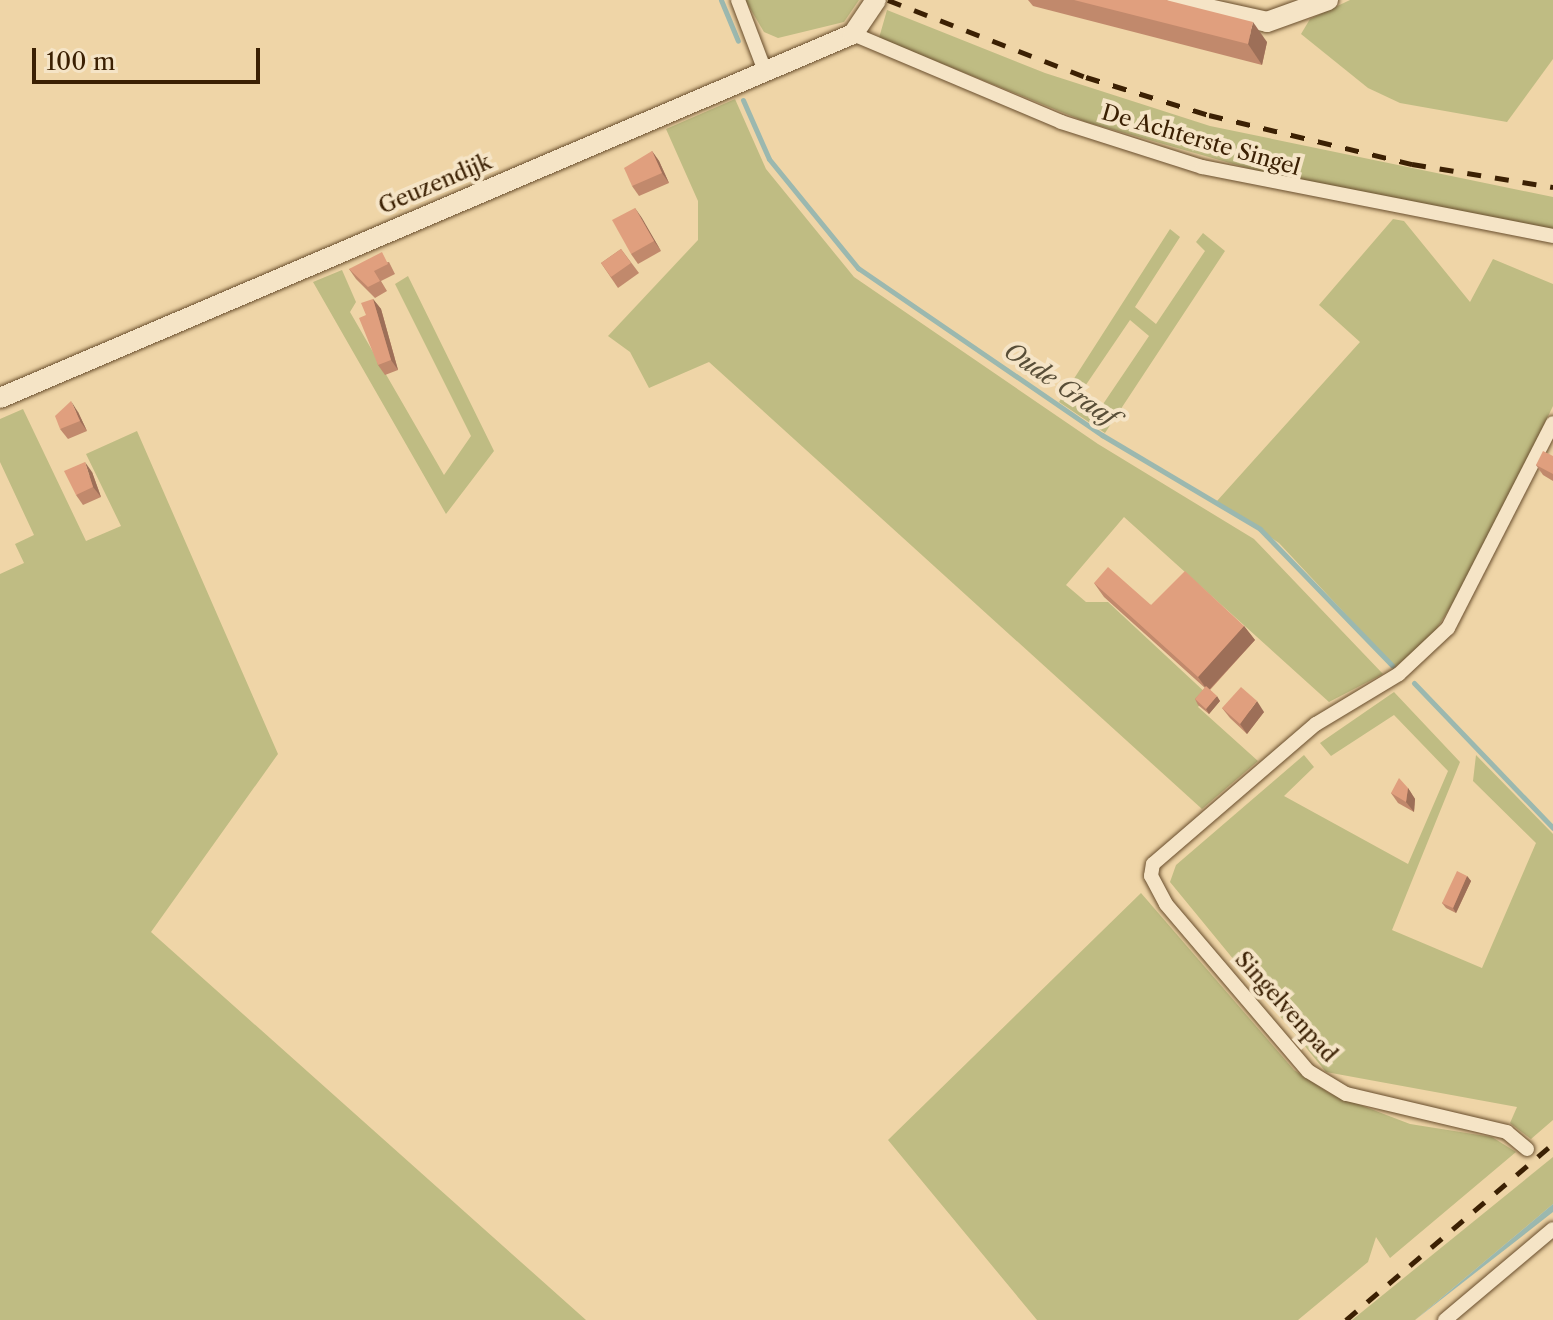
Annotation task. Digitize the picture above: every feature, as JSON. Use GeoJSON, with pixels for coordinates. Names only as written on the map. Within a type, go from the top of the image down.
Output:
{"type":"FeatureCollection","features":[{"type":"Feature","properties":{"kind":"main road"},"geometry":{"type":"LineString","coordinates":[[853,34],[876,0]]}},
{"type":"Feature","properties":{"kind":"main road"},"geometry":{"type":"LineString","coordinates":[[1168,0],[1267,22],[1328,0]]}},
{"type":"Feature","properties":{"kind":"main road","name":"Geuzendijk"},"geometry":{"type":"LineString","coordinates":[[0,398],[853,34]]}},
{"type":"Feature","properties":{"kind":"street"},"geometry":{"type":"LineString","coordinates":[[738,0],[765,71]]}},
{"type":"Feature","properties":{"kind":"street","name":"De Achterste Singel"},"geometry":{"type":"LineString","coordinates":[[853,34],[1061,122],[1202,167],[1553,236]]}},
{"type":"Feature","properties":{"kind":"street","name":"Singelvenpad"},"geometry":{"type":"LineString","coordinates":[[1527,1149],[1507,1132],[1346,1094],[1308,1071],[1166,904],[1151,876],[1153,864],[1316,724],[1399,674],[1448,628],[1553,423]]}},
{"type":"Feature","properties":{"kind":"street"},"geometry":{"type":"LineString","coordinates":[[1445,1320],[1553,1229]]}},
{"type":"Feature","properties":{"kind":"shaded area"},"geometry":{"type":"Polygon","coordinates":[[[745,0],[859,0],[844,22],[778,38],[764,32],[745,0]]]}},
{"type":"Feature","properties":{"kind":"shaded area"},"geometry":{"type":"Polygon","coordinates":[[[1350,0],[1553,0],[1553,59],[1507,122],[1400,103],[1368,88],[1301,34],[1310,19],[1350,0]]]}},
{"type":"Feature","properties":{"kind":"shaded area"},"geometry":{"type":"Polygon","coordinates":[[[887,10],[1045,73],[1210,126],[1553,197],[1553,231],[1321,189],[1086,122],[879,38],[887,10]]]}},
{"type":"Feature","properties":{"kind":"shaded area"},"geometry":{"type":"Polygon","coordinates":[[[735,99],[766,169],[854,277],[1098,444],[1254,539],[1383,674],[1329,702],[1124,517],[1066,585],[1086,602],[1108,602],[1208,695],[1198,707],[1258,761],[1202,809],[709,362],[649,388],[630,352],[608,336],[698,240],[698,201],[666,129],[735,99]]]}},
{"type":"Feature","properties":{"kind":"shaded area"},"geometry":{"type":"Polygon","coordinates":[[[1393,219],[1404,221],[1470,302],[1493,259],[1553,284],[1553,406],[1475,568],[1432,636],[1395,667],[1279,543],[1217,501],[1360,342],[1319,305],[1393,219]]]}},
{"type":"Feature","properties":{"kind":"shaded area"},"geometry":{"type":"Polygon","coordinates":[[[1170,229],[1180,237],[1135,307],[1156,324],[1205,251],[1196,242],[1203,233],[1225,251],[1105,433],[1059,402],[1170,229]],[[1130,320],[1077,398],[1095,416],[1149,336],[1130,320]]]}},
{"type":"Feature","properties":{"kind":"shaded area"},"geometry":{"type":"Polygon","coordinates":[[[342,270],[356,302],[350,312],[444,475],[471,436],[395,284],[408,276],[494,451],[446,514],[313,282],[342,270]]]}},
{"type":"Feature","properties":{"kind":"shaded area"},"geometry":{"type":"Polygon","coordinates":[[[23,409],[86,541],[121,526],[86,454],[137,431],[278,754],[151,932],[586,1320],[0,1320],[0,574],[24,563],[15,544],[34,535],[0,462],[0,419],[23,409]]]}},
{"type":"Feature","properties":{"kind":"shaded area"},"geometry":{"type":"Polygon","coordinates":[[[1394,692],[1460,762],[1392,930],[1482,968],[1536,843],[1473,781],[1476,755],[1553,834],[1553,1120],[1531,1139],[1510,1123],[1517,1107],[1326,1072],[1170,882],[1176,865],[1304,755],[1314,767],[1284,796],[1408,864],[1448,771],[1394,715],[1331,756],[1320,743],[1394,692]]]}},
{"type":"Feature","properties":{"kind":"shaded area"},"geometry":{"type":"Polygon","coordinates":[[[1141,893],[1294,1070],[1329,1093],[1410,1124],[1492,1137],[1516,1152],[1390,1258],[1376,1237],[1368,1262],[1298,1320],[1037,1320],[888,1140],[1141,893]]]}},
{"type":"Feature","properties":{"kind":"shaded area"},"geometry":{"type":"Polygon","coordinates":[[[1553,1157],[1553,1204],[1415,1320],[1352,1320],[1553,1157]]]}},
{"type":"Feature","properties":{"kind":"water"},"geometry":{"type":"Polygon","coordinates":[[[1553,1204],[1553,1212],[1415,1320],[1553,1204]]]}},
{"type":"Feature","properties":{"kind":"building"},"geometry":{"type":"Polygon","coordinates":[[[1074,0],[1166,0],[1253,22],[1248,44],[1074,0]]]}},
{"type":"Feature","properties":{"kind":"building"},"geometry":{"type":"Polygon","coordinates":[[[652,151],[662,173],[632,186],[624,168],[652,151]]]}},
{"type":"Feature","properties":{"kind":"building"},"geometry":{"type":"Polygon","coordinates":[[[635,208],[654,241],[631,254],[612,220],[635,208]]]}},
{"type":"Feature","properties":{"kind":"building"},"geometry":{"type":"Polygon","coordinates":[[[621,249],[631,263],[611,277],[601,263],[621,249]]]}},
{"type":"Feature","properties":{"kind":"building"},"geometry":{"type":"Polygon","coordinates":[[[382,252],[388,264],[374,271],[380,281],[368,287],[349,269],[382,252]]]}},
{"type":"Feature","properties":{"kind":"building"},"geometry":{"type":"Polygon","coordinates":[[[373,299],[391,360],[378,365],[359,318],[366,315],[361,303],[373,299]]]}},
{"type":"Feature","properties":{"kind":"building"},"geometry":{"type":"Polygon","coordinates":[[[71,401],[80,421],[60,429],[55,416],[71,401]]]}},
{"type":"Feature","properties":{"kind":"building"},"geometry":{"type":"Polygon","coordinates":[[[1543,451],[1553,456],[1553,474],[1536,465],[1543,451]]]}},
{"type":"Feature","properties":{"kind":"building"},"geometry":{"type":"Polygon","coordinates":[[[85,462],[93,487],[76,495],[64,471],[85,462]]]}},
{"type":"Feature","properties":{"kind":"building"},"geometry":{"type":"Polygon","coordinates":[[[1108,567],[1151,605],[1185,571],[1244,626],[1198,677],[1094,583],[1108,567]]]}},
{"type":"Feature","properties":{"kind":"building"},"geometry":{"type":"Polygon","coordinates":[[[1206,686],[1217,696],[1206,709],[1195,699],[1206,686]]]}},
{"type":"Feature","properties":{"kind":"building"},"geometry":{"type":"Polygon","coordinates":[[[1241,687],[1257,701],[1240,724],[1222,708],[1241,687]]]}},
{"type":"Feature","properties":{"kind":"building"},"geometry":{"type":"Polygon","coordinates":[[[1399,778],[1408,788],[1406,802],[1391,793],[1399,778]]]}},
{"type":"Feature","properties":{"kind":"building"},"geometry":{"type":"Polygon","coordinates":[[[1457,871],[1467,876],[1453,908],[1442,903],[1457,871]]]}},
{"type":"Feature","properties":{"kind":"waterway","name":"Oude Graaf"},"geometry":{"type":"LineString","coordinates":[[721,0],[738,41]]}},
{"type":"Feature","properties":{"kind":"waterway","name":"Oude Graaf"},"geometry":{"type":"LineString","coordinates":[[743,100],[769,159],[858,268],[1102,435],[1260,529],[1392,665]]}},
{"type":"Feature","properties":{"kind":"waterway","name":"Oude Graaf"},"geometry":{"type":"LineString","coordinates":[[1414,683],[1553,828]]}},
{"type":"Feature","properties":{"kind":"railway"},"geometry":{"type":"LineString","coordinates":[[888,0],[1086,77],[1209,115],[1412,164],[1553,187]]}},
{"type":"Feature","properties":{"kind":"railway"},"geometry":{"type":"LineString","coordinates":[[1346,1320],[1553,1144]]}}]}
